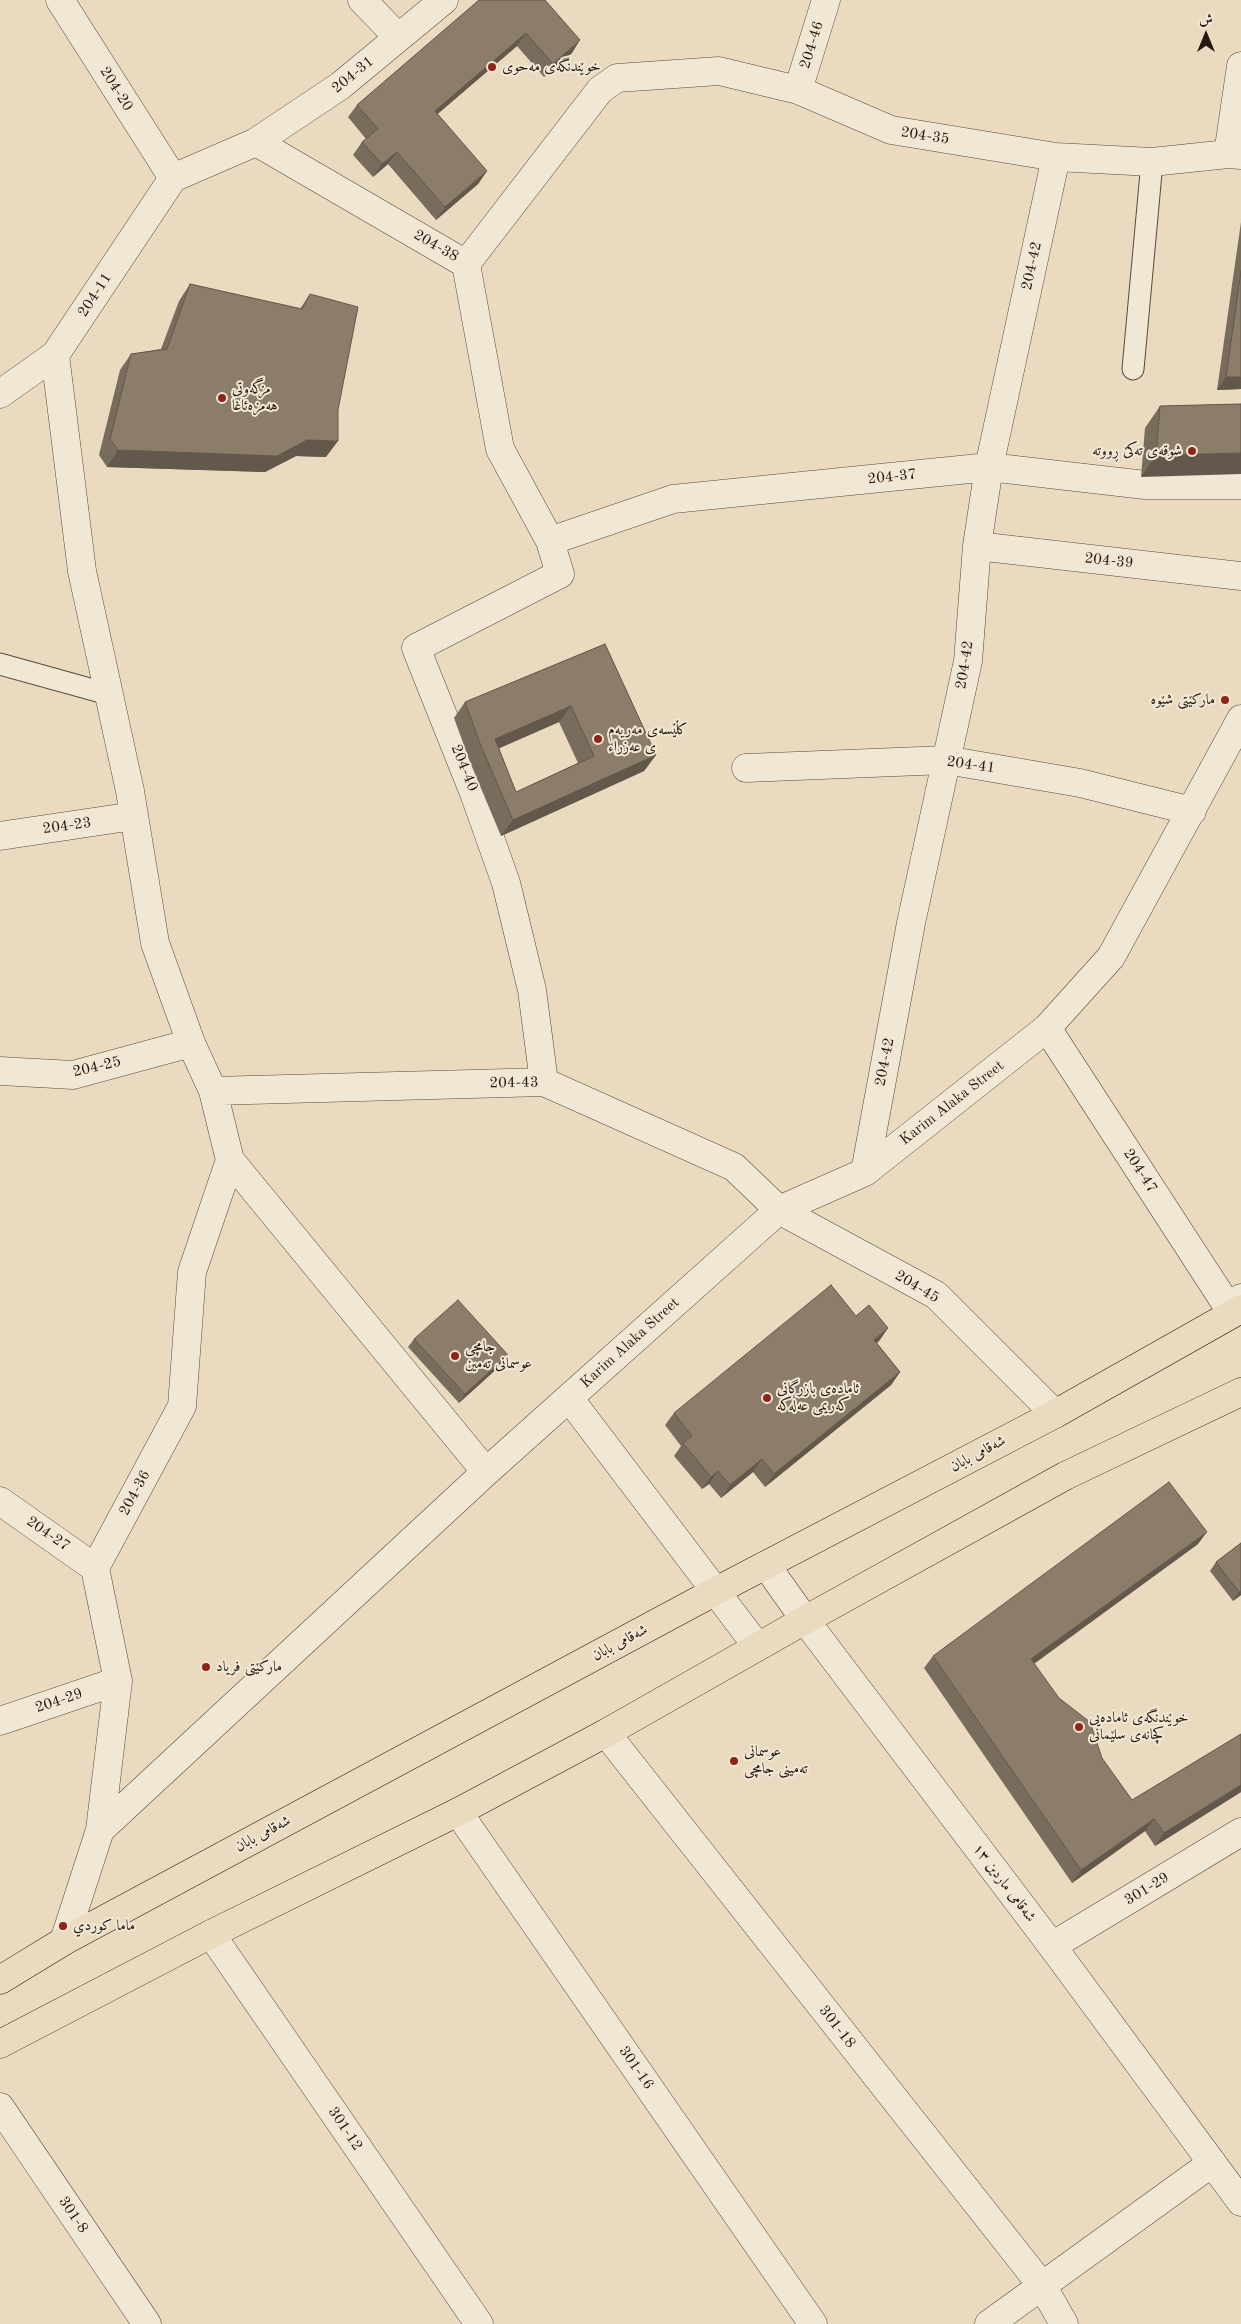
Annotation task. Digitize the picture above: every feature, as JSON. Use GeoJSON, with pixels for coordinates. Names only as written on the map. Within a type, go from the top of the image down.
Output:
{"type":"FeatureCollection","features":[{"type":"Feature","properties":{"kind":"main road","name":"شەقامی بابان"},"geometry":{"type":"LineString","coordinates":[[0,1980],[64,1941],[716,1591],[1055,1414],[1238,1307]]}},
{"type":"Feature","properties":{"kind":"main road"},"geometry":{"type":"LineString","coordinates":[[0,2044],[211,1934],[458,1812],[606,1733],[757,1646],[1065,1476],[1241,1392]]}},
{"type":"Feature","properties":{"kind":"street","name":"204-20"},"geometry":{"type":"LineString","coordinates":[[60,0],[172,178]]}},
{"type":"Feature","properties":{"kind":"street"},"geometry":{"type":"LineString","coordinates":[[362,0],[398,37]]}},
{"type":"Feature","properties":{"kind":"street","name":"204-31"},"geometry":{"type":"LineString","coordinates":[[256,142],[340,86],[444,0]]}},
{"type":"Feature","properties":{"kind":"street","name":"204-46"},"geometry":{"type":"LineString","coordinates":[[798,90],[826,0]]}},
{"type":"Feature","properties":{"kind":"street"},"geometry":{"type":"LineString","coordinates":[[1235,155],[1241,66]]}},
{"type":"Feature","properties":{"kind":"street","name":"204-35"},"geometry":{"type":"LineString","coordinates":[[466,264],[600,90],[617,78],[719,71],[798,90],[891,130],[1056,158],[1152,162],[1235,155]]}},
{"type":"Feature","properties":{"kind":"street"},"geometry":{"type":"LineString","coordinates":[[172,178],[256,142]]}},
{"type":"Feature","properties":{"kind":"street","name":"204-38"},"geometry":{"type":"LineString","coordinates":[[256,142],[466,264],[500,449],[550,541]]}},
{"type":"Feature","properties":{"kind":"street","name":"204-42"},"geometry":{"type":"LineString","coordinates":[[865,1172],[912,924],[968,660],[976,546],[989,467],[1056,158]]}},
{"type":"Feature","properties":{"kind":"street","name":"204-11"},"geometry":{"type":"LineString","coordinates":[[0,394],[56,355],[172,178]]}},
{"type":"Feature","properties":{"kind":"street"},"geometry":{"type":"LineString","coordinates":[[56,355],[82,571],[134,816],[155,943],[191,1043],[213,1091],[230,1160],[486,1472]]}},
{"type":"Feature","properties":{"kind":"street","name":"204-37"},"geometry":{"type":"LineString","coordinates":[[550,541],[673,499],[989,467],[1144,485],[1241,485]]}},
{"type":"Feature","properties":{"kind":"street","name":"204-40"},"geometry":{"type":"LineString","coordinates":[[544,1082],[532,990],[506,883],[474,793],[416,648],[560,574],[550,541]]}},
{"type":"Feature","properties":{"kind":"street","name":"204-39"},"geometry":{"type":"LineString","coordinates":[[976,546],[1241,576]]}},
{"type":"Feature","properties":{"kind":"street","name":"Karim Alaka Street"},"geometry":{"type":"LineString","coordinates":[[100,1830],[486,1472],[779,1210],[865,1172],[1047,1028],[1111,957],[1241,719]]}},
{"type":"Feature","properties":{"kind":"street","name":"204-41"},"geometry":{"type":"LineString","coordinates":[[746,768],[946,760],[1080,783],[1192,811]]}},
{"type":"Feature","properties":{"kind":"street","name":"204-23"},"geometry":{"type":"LineString","coordinates":[[0,836],[134,816]]}},
{"type":"Feature","properties":{"kind":"street","name":"204-47"},"geometry":{"type":"LineString","coordinates":[[1047,1028],[1238,1307]]}},
{"type":"Feature","properties":{"kind":"street","name":"204-25"},"geometry":{"type":"LineString","coordinates":[[0,1071],[73,1075],[191,1043]]}},
{"type":"Feature","properties":{"kind":"street","name":"204-43"},"geometry":{"type":"LineString","coordinates":[[213,1091],[544,1082],[734,1167],[779,1210]]}},
{"type":"Feature","properties":{"kind":"street","name":"204-36"},"geometry":{"type":"LineString","coordinates":[[95,1568],[182,1406],[192,1272],[230,1160]]}},
{"type":"Feature","properties":{"kind":"street","name":"204-45"},"geometry":{"type":"LineString","coordinates":[[779,1210],[936,1295],[1055,1414]]}},
{"type":"Feature","properties":{"kind":"street"},"geometry":{"type":"LineString","coordinates":[[569,1398],[757,1646]]}},
{"type":"Feature","properties":{"kind":"street","name":"204-27"},"geometry":{"type":"LineString","coordinates":[[0,1500],[95,1568]]}},
{"type":"Feature","properties":{"kind":"street","name":"شەقامی ماردین ١٣"},"geometry":{"type":"LineString","coordinates":[[766,1565],[804,1620],[1052,1946],[1241,2202]]}},
{"type":"Feature","properties":{"kind":"street"},"geometry":{"type":"LineString","coordinates":[[64,1941],[100,1830],[118,1681],[95,1568]]}},
{"type":"Feature","properties":{"kind":"street","name":"204-29"},"geometry":{"type":"LineString","coordinates":[[0,1721],[118,1681]]}},
{"type":"Feature","properties":{"kind":"street","name":"301-18"},"geometry":{"type":"LineString","coordinates":[[606,1733],[1043,2287],[1064,2324]]}},
{"type":"Feature","properties":{"kind":"street","name":"301-16"},"geometry":{"type":"LineString","coordinates":[[458,1812],[813,2324]]}},
{"type":"Feature","properties":{"kind":"street","name":"301-29"},"geometry":{"type":"LineString","coordinates":[[1052,1946],[1241,1833]]}},
{"type":"Feature","properties":{"kind":"street","name":"301-12"},"geometry":{"type":"LineString","coordinates":[[211,1934],[479,2324]]}},
{"type":"Feature","properties":{"kind":"street","name":"301-8"},"geometry":{"type":"LineString","coordinates":[[0,2107],[147,2324]]}},
{"type":"Feature","properties":{"kind":"street"},"geometry":{"type":"LineString","coordinates":[[989,2324],[1043,2287],[1212,2163]]}},
{"type":"Feature","properties":{"kind":"lane"},"geometry":{"type":"LineString","coordinates":[[1133,369],[1152,162]]}},
{"type":"Feature","properties":{"kind":"lane"},"geometry":{"type":"LineString","coordinates":[[0,664],[108,694]]}},
{"type":"Feature","properties":{"kind":"building"},"geometry":{"type":"Polygon","coordinates":[[[479,0],[545,0],[580,40],[553,64],[526,33],[435,111],[487,171],[445,207],[397,152],[382,164],[362,142],[378,129],[357,105],[479,0]]]}},
{"type":"Feature","properties":{"kind":"building"},"geometry":{"type":"Polygon","coordinates":[[[1241,271],[1241,377],[1226,377],[1241,271]]]}},
{"type":"Feature","properties":{"kind":"building","name":"مزگەوتی هەمزەئاغا"},"geometry":{"type":"Polygon","coordinates":[[[190,284],[302,309],[310,294],[358,307],[338,410],[338,441],[307,440],[277,456],[118,450],[110,439],[131,354],[167,349],[190,284]]]}},
{"type":"Feature","properties":{"kind":"building"},"geometry":{"type":"Polygon","coordinates":[[[1241,404],[1241,453],[1156,455],[1160,406],[1241,404]]]}},
{"type":"Feature","properties":{"kind":"building","name":"کڵێسەی مەریەم ی عەزراء"},"geometry":{"type":"Polygon","coordinates":[[[605,644],[656,755],[513,820],[481,746],[465,702],[605,644]],[[571,706],[495,739],[516,792],[594,756],[571,706]]]}},
{"type":"Feature","properties":{"kind":"building"},"geometry":{"type":"Polygon","coordinates":[[[831,1285],[856,1316],[869,1305],[888,1328],[874,1340],[900,1372],[774,1474],[762,1459],[730,1485],[718,1471],[711,1477],[683,1443],[692,1436],[674,1413],[831,1285]]]}},
{"type":"Feature","properties":{"kind":"building","name":"جامچی عوسمانی تەمین"},"geometry":{"type":"Polygon","coordinates":[[[458,1300],[508,1355],[465,1394],[414,1339],[458,1300]]]}},
{"type":"Feature","properties":{"kind":"building"},"geometry":{"type":"Polygon","coordinates":[[[1169,1482],[1207,1532],[1031,1659],[1059,1698],[1090,1722],[1102,1758],[1132,1800],[1241,1734],[1241,1785],[1164,1833],[1154,1819],[1081,1870],[933,1656],[1169,1482]]]}},
{"type":"Feature","properties":{"kind":"building"},"geometry":{"type":"Polygon","coordinates":[[[1241,1543],[1241,1591],[1239,1592],[1216,1562],[1241,1543]]]}},
{"type":"Feature","properties":{"kind":"place","name":"خوێندنگەی مەحوی"},"geometry":{"type":"Point","coordinates":[492,67]}},
{"type":"Feature","properties":{"kind":"place","name":"مزگەوتی هەمزەئاغا"},"geometry":{"type":"Point","coordinates":[222,398]}},
{"type":"Feature","properties":{"kind":"place","name":"شوقەی تەکێ ڕووتە"},"geometry":{"type":"Point","coordinates":[1192,451]}},
{"type":"Feature","properties":{"kind":"place","name":"مارکێتی شێوە"},"geometry":{"type":"Point","coordinates":[1225,700]}},
{"type":"Feature","properties":{"kind":"place","name":"کڵێسەی مەریەم ی عەزراء"},"geometry":{"type":"Point","coordinates":[598,739]}},
{"type":"Feature","properties":{"kind":"place","name":"جامچی عوسمانی تەمین"},"geometry":{"type":"Point","coordinates":[455,1356]}},
{"type":"Feature","properties":{"kind":"place","name":"ئامادەی بازرگانی کەریمی عەلەکە"},"geometry":{"type":"Point","coordinates":[767,1398]}},
{"type":"Feature","properties":{"kind":"place","name":"مارکێتی فریاد"},"geometry":{"type":"Point","coordinates":[206,1667]}},
{"type":"Feature","properties":{"kind":"place","name":"خوێندنگەی ئامادەیی کچانەی سلێمانی"},"geometry":{"type":"Point","coordinates":[1079,1727]}},
{"type":"Feature","properties":{"kind":"place","name":"عوسمانی تەمینی جامچی"},"geometry":{"type":"Point","coordinates":[734,1761]}},
{"type":"Feature","properties":{"kind":"place","name":"ماما كوردي"},"geometry":{"type":"Point","coordinates":[63,1926]}}]}
